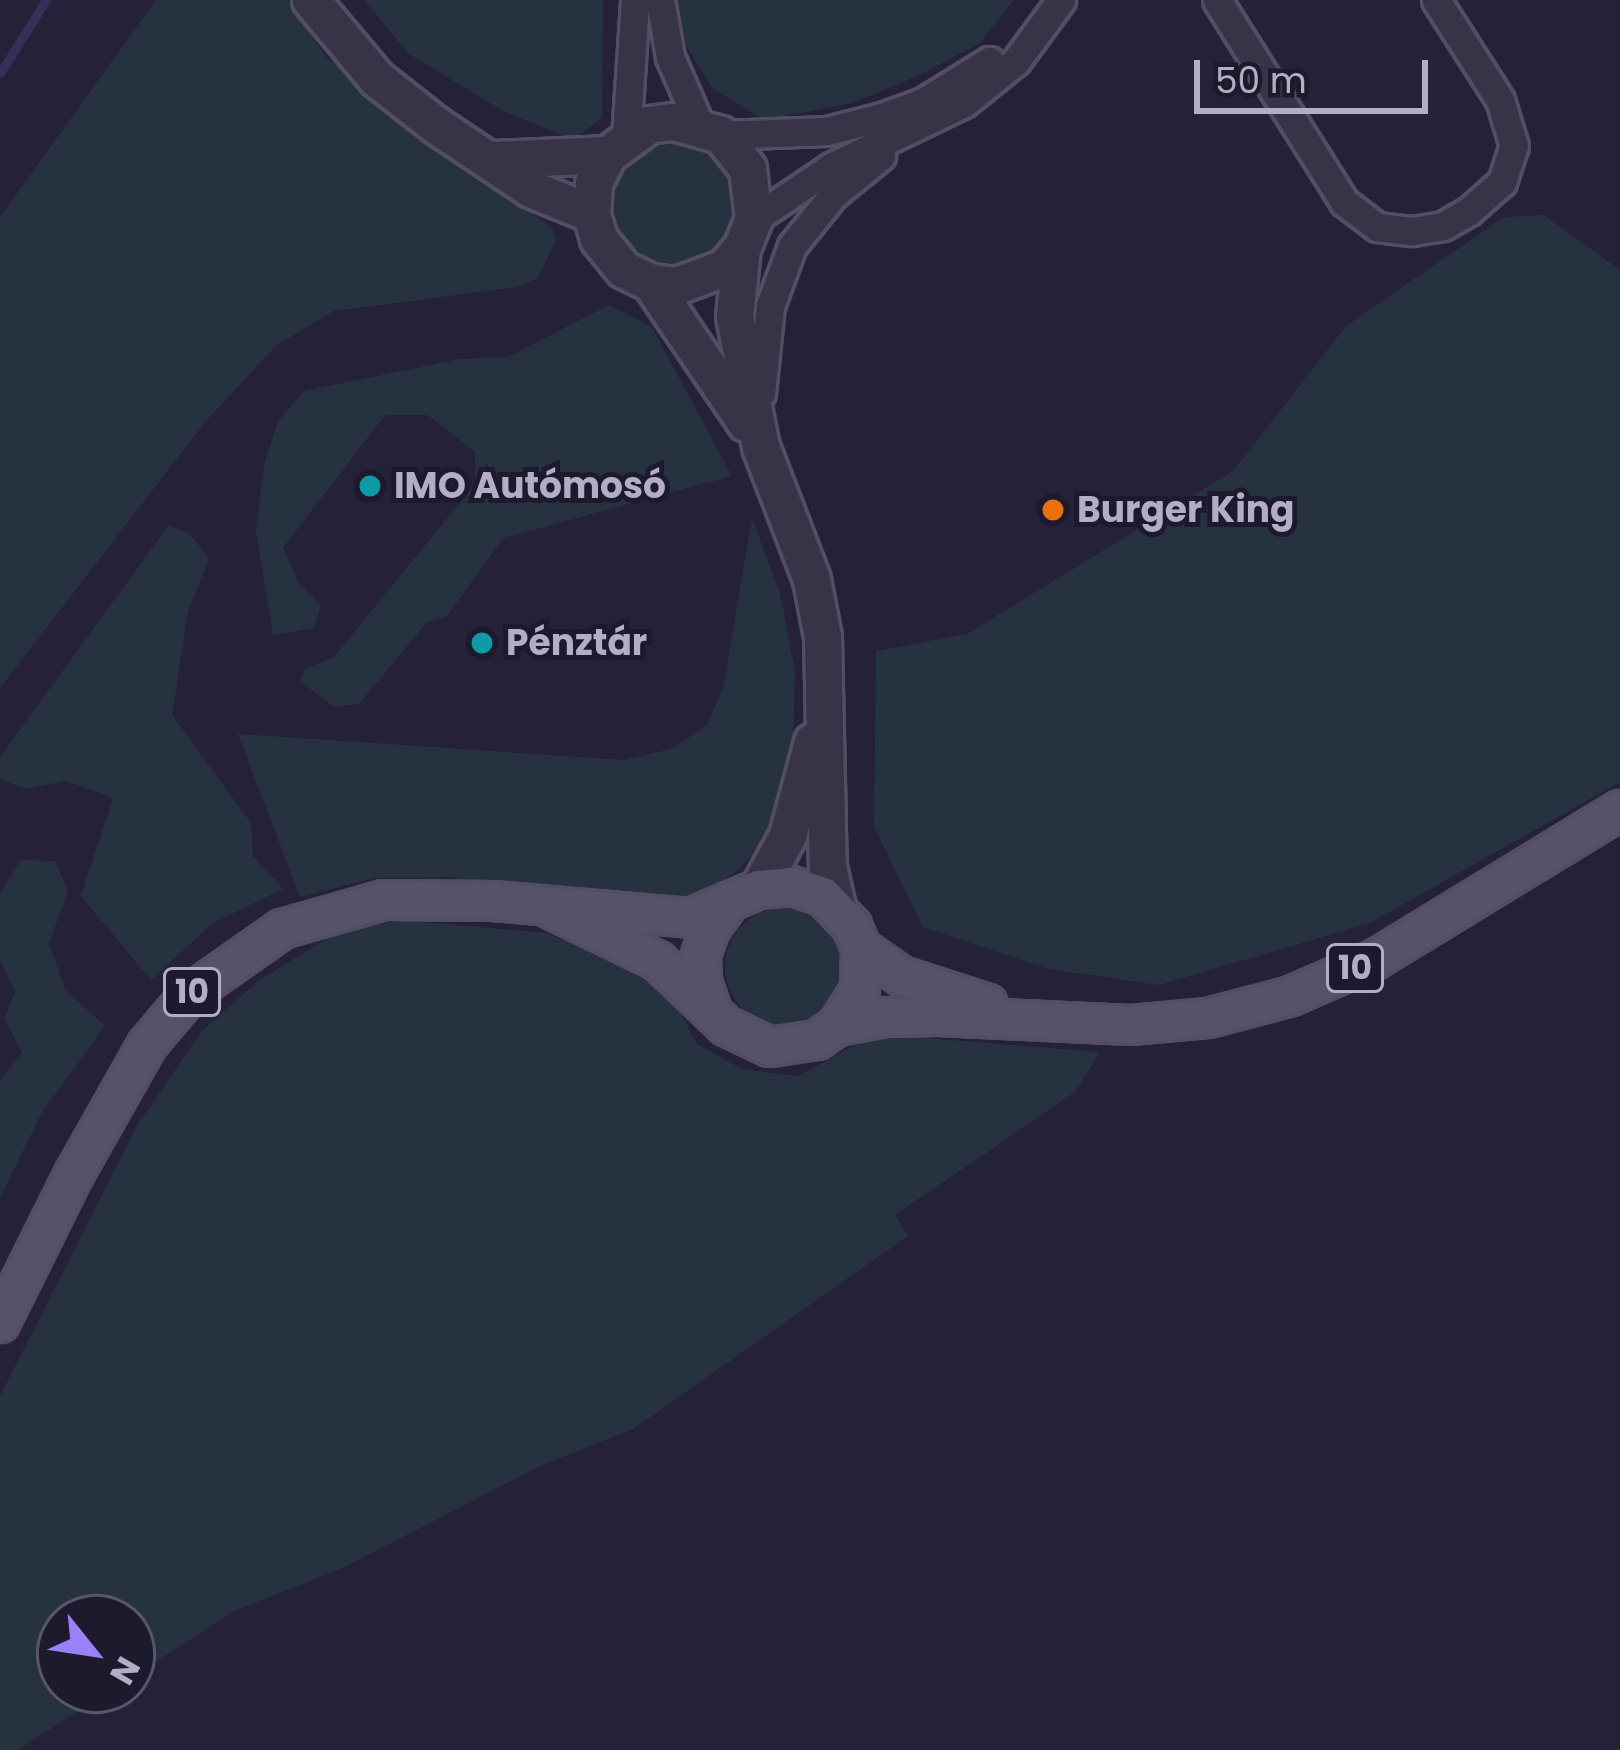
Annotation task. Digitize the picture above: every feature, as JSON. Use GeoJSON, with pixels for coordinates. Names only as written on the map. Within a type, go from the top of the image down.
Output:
{"type":"FeatureCollection","features":[{"type":"Feature","properties":{"kind":"main road","name":"10"},"geometry":{"type":"LineString","coordinates":[[551,909],[658,961],[726,1026],[770,1047],[817,1040],[837,1026],[885,1017],[1131,1025],[1208,1018],[1291,996],[1432,928],[1620,809]]}},
{"type":"Feature","properties":{"kind":"main road"},"geometry":{"type":"LineString","coordinates":[[759,889],[792,886],[837,907]]}},
{"type":"Feature","properties":{"kind":"main road","name":"10"},"geometry":{"type":"LineString","coordinates":[[0,1323],[83,1157],[147,1045],[191,993],[282,929],[384,901],[493,902],[664,920],[726,907],[759,889]]}},
{"type":"Feature","properties":{"kind":"main road"},"geometry":{"type":"LineString","coordinates":[[712,1008],[702,982],[701,955],[710,929],[726,907]]}},
{"type":"Feature","properties":{"kind":"main road","name":"10"},"geometry":{"type":"LineString","coordinates":[[837,907],[861,948],[902,976],[1055,1022]]}},
{"type":"Feature","properties":{"kind":"main road"},"geometry":{"type":"LineString","coordinates":[[837,1026],[860,990],[861,948]]}},
{"type":"Feature","properties":{"kind":"street"},"geometry":{"type":"LineString","coordinates":[[310,0],[377,79],[437,126],[531,189],[592,214]]}},
{"type":"Feature","properties":{"kind":"street"},"geometry":{"type":"LineString","coordinates":[[635,0],[617,146],[594,183],[592,214],[613,260],[651,284],[760,447]]}},
{"type":"Feature","properties":{"kind":"street"},"geometry":{"type":"LineString","coordinates":[[660,0],[670,58],[711,131],[748,169],[748,234],[735,317],[760,447],[812,580],[825,692],[828,867],[837,907]]}},
{"type":"Feature","properties":{"kind":"street"},"geometry":{"type":"LineString","coordinates":[[494,160],[617,146],[649,125],[711,131],[826,131],[923,102],[1004,49],[1043,0]]}},
{"type":"Feature","properties":{"kind":"street"},"geometry":{"type":"LineString","coordinates":[[651,284],[703,281],[748,234],[832,167],[964,103],[1016,61],[1061,0]]}},
{"type":"Feature","properties":{"kind":"street"},"geometry":{"type":"LineString","coordinates":[[1217,0],[1344,202],[1377,227],[1412,231],[1443,226],[1469,211],[1502,182],[1514,146],[1500,100],[1436,0]]}},
{"type":"Feature","properties":{"kind":"street"},"geometry":{"type":"LineString","coordinates":[[760,447],[765,332],[784,261],[833,195],[912,130]]}},
{"type":"Feature","properties":{"kind":"street"},"geometry":{"type":"LineString","coordinates":[[759,889],[788,836],[825,692]]}},
{"type":"Feature","properties":{"kind":"shaded area"},"geometry":{"type":"Polygon","coordinates":[[[156,0],[288,0],[326,57],[553,229],[556,240],[538,278],[517,287],[334,311],[277,345],[205,422],[0,688],[0,217],[156,0]]]}},
{"type":"Feature","properties":{"kind":"shaded area"},"geometry":{"type":"Polygon","coordinates":[[[364,0],[603,0],[602,118],[573,140],[501,110],[408,53],[364,0]]]}},
{"type":"Feature","properties":{"kind":"shaded area"},"geometry":{"type":"Polygon","coordinates":[[[675,0],[1014,0],[980,43],[918,76],[852,103],[765,120],[712,88],[679,34],[675,0]]]}},
{"type":"Feature","properties":{"kind":"shaded area"},"geometry":{"type":"Polygon","coordinates":[[[674,144],[697,149],[716,162],[729,181],[734,204],[729,227],[716,246],[697,259],[674,264],[651,259],[632,246],[619,227],[614,204],[619,181],[632,162],[651,149],[674,144]]]}},
{"type":"Feature","properties":{"kind":"shaded area"},"geometry":{"type":"Polygon","coordinates":[[[1544,215],[1620,270],[1620,782],[1370,923],[1159,985],[1049,969],[923,927],[874,827],[876,651],[967,634],[1233,471],[1346,326],[1504,217],[1544,215]]]}},
{"type":"Feature","properties":{"kind":"shaded area"},"geometry":{"type":"Polygon","coordinates":[[[609,305],[652,327],[732,476],[503,538],[447,616],[427,622],[359,704],[334,707],[300,681],[305,669],[334,657],[475,484],[475,452],[428,415],[385,415],[283,548],[300,585],[321,606],[314,628],[273,635],[256,530],[264,465],[278,421],[304,391],[460,359],[508,357],[609,305]]]}},
{"type":"Feature","properties":{"kind":"shaded area"},"geometry":{"type":"Polygon","coordinates":[[[752,518],[780,593],[795,672],[793,741],[783,798],[766,840],[736,872],[705,893],[671,906],[449,877],[375,878],[300,897],[238,734],[623,760],[671,749],[706,726],[723,689],[752,518]]]}},
{"type":"Feature","properties":{"kind":"shaded area"},"geometry":{"type":"Polygon","coordinates":[[[169,525],[190,534],[209,558],[188,612],[172,715],[251,823],[253,856],[283,889],[213,923],[151,980],[81,896],[113,798],[66,781],[25,789],[0,779],[0,757],[169,525]]]}},
{"type":"Feature","properties":{"kind":"shaded area"},"geometry":{"type":"Polygon","coordinates":[[[21,860],[55,861],[68,892],[49,943],[65,989],[105,1026],[42,1112],[0,1198],[0,1081],[22,1052],[4,1019],[15,992],[0,960],[0,893],[21,860]]]}},
{"type":"Feature","properties":{"kind":"shaded area"},"geometry":{"type":"Polygon","coordinates":[[[784,908],[807,913],[826,925],[838,944],[843,967],[838,990],[826,1009],[807,1021],[784,1026],[761,1021],[742,1009],[730,990],[725,967],[730,944],[742,925],[761,913],[784,908]]]}},
{"type":"Feature","properties":{"kind":"shaded area"},"geometry":{"type":"Polygon","coordinates":[[[401,920],[546,933],[633,966],[668,989],[697,1044],[742,1069],[798,1076],[876,1034],[1100,1052],[1075,1092],[895,1215],[908,1236],[633,1429],[542,1465],[343,1568],[236,1610],[156,1662],[156,1594],[36,1594],[36,1714],[73,1714],[17,1750],[0,1750],[0,1396],[137,1126],[201,1032],[257,982],[342,929],[401,920]]]}},
{"type":"Feature","properties":{"kind":"waterway"},"geometry":{"type":"LineString","coordinates":[[0,73],[46,0]]}},
{"type":"Feature","properties":{"kind":"place","name":"IMO Autómosó"},"geometry":{"type":"Point","coordinates":[370,486]}},
{"type":"Feature","properties":{"kind":"place","name":"Burger King"},"geometry":{"type":"Point","coordinates":[1053,510]}},
{"type":"Feature","properties":{"kind":"place","name":"Pénztár"},"geometry":{"type":"Point","coordinates":[482,643]}}]}
